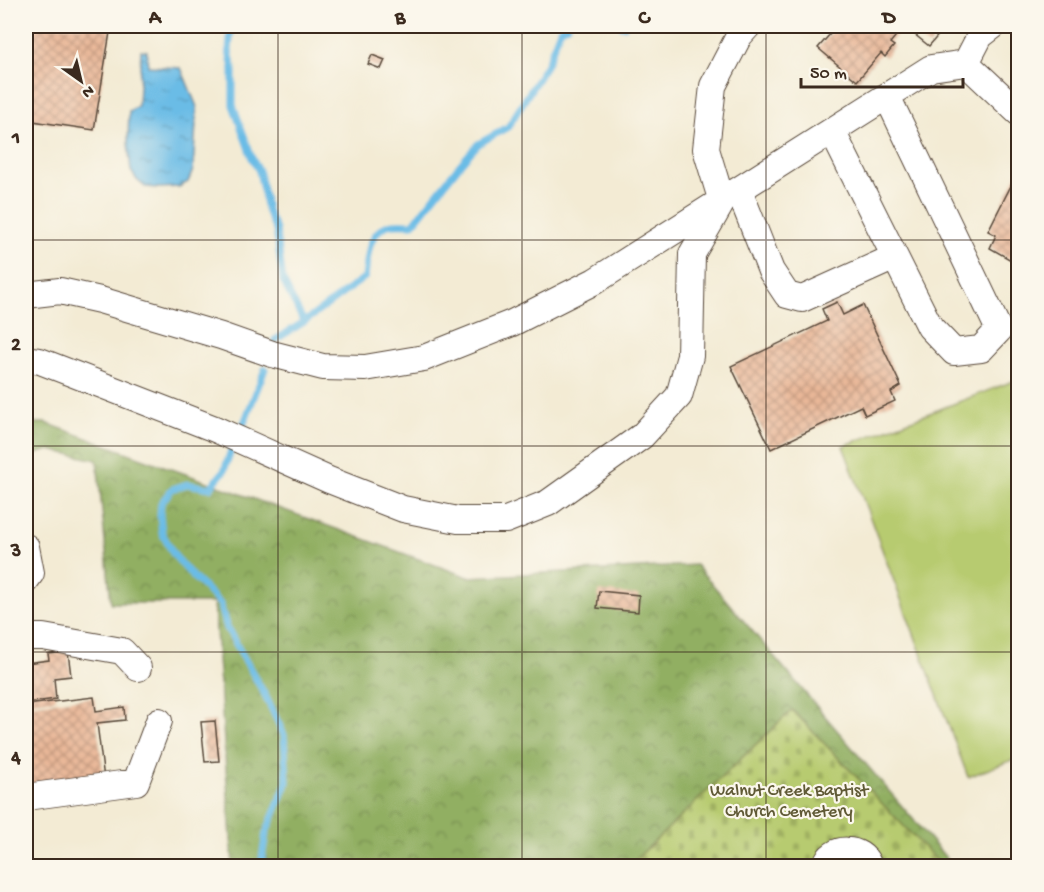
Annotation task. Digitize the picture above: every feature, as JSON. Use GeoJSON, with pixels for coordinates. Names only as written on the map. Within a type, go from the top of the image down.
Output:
{"type":"FeatureCollection","features":[{"type":"Feature","properties":{"kind":"lane"},"geometry":{"type":"LineString","coordinates":[[748,26],[739,36],[712,86],[706,149],[771,271],[787,295],[802,299],[895,257]]}},
{"type":"Feature","properties":{"kind":"lane"},"geometry":{"type":"LineString","coordinates":[[966,63],[980,36],[993,26]]}},
{"type":"Feature","properties":{"kind":"lane"},"geometry":{"type":"LineString","coordinates":[[26,295],[60,291],[100,300],[221,336],[272,354],[323,367],[365,368],[424,358],[512,323],[595,281],[931,68],[966,63]]}},
{"type":"Feature","properties":{"kind":"lane"},"geometry":{"type":"LineString","coordinates":[[966,63],[1018,112]]}},
{"type":"Feature","properties":{"kind":"lane"},"geometry":{"type":"LineString","coordinates":[[832,131],[930,327],[954,352],[981,349],[1009,331],[887,96]]}},
{"type":"Feature","properties":{"kind":"lane"},"geometry":{"type":"LineString","coordinates":[[26,359],[40,361],[215,429],[329,480],[403,509],[458,520],[506,520],[548,503],[642,436],[680,396],[690,356],[692,254],[730,196]]}},
{"type":"Feature","properties":{"kind":"lane"},"geometry":{"type":"LineString","coordinates":[[26,547],[31,573],[26,580]]}},
{"type":"Feature","properties":{"kind":"lane"},"geometry":{"type":"LineString","coordinates":[[26,637],[43,637],[122,651],[138,668]]}},
{"type":"Feature","properties":{"kind":"lane"},"geometry":{"type":"LineString","coordinates":[[26,797],[136,782],[159,721]]}},
{"type":"Feature","properties":{"kind":"lane"},"geometry":{"type":"LineString","coordinates":[[825,867],[826,862],[838,852],[854,851],[867,860],[869,867]]}},
{"type":"Feature","properties":{"kind":"green space"},"geometry":{"type":"Polygon","coordinates":[[[1016,380],[1018,387],[1018,758],[968,777],[843,446],[1016,380]]]}},
{"type":"Feature","properties":{"kind":"green space"},"geometry":{"type":"Polygon","coordinates":[[[26,423],[46,423],[468,577],[696,565],[953,866],[942,866],[792,710],[629,866],[233,866],[214,603],[111,603],[97,460],[49,450],[26,457],[26,423]]]}},
{"type":"Feature","properties":{"kind":"green space","name":"Walnut Creek Baptist Church Cemetery"},"geometry":{"type":"Polygon","coordinates":[[[792,710],[942,866],[629,866],[792,710]]]}},
{"type":"Feature","properties":{"kind":"water"},"geometry":{"type":"Polygon","coordinates":[[[141,50],[147,51],[148,66],[181,68],[197,107],[193,170],[188,182],[179,187],[145,187],[131,171],[128,143],[129,111],[138,106],[141,50]]]}},
{"type":"Feature","properties":{"kind":"building"},"geometry":{"type":"Polygon","coordinates":[[[26,26],[111,26],[94,130],[26,120],[26,26]]]}},
{"type":"Feature","properties":{"kind":"building"},"geometry":{"type":"Polygon","coordinates":[[[837,26],[904,26],[890,43],[894,46],[885,57],[881,53],[857,81],[818,48],[837,26]]]}},
{"type":"Feature","properties":{"kind":"building"},"geometry":{"type":"Polygon","coordinates":[[[904,26],[946,26],[929,46],[904,26]]]}},
{"type":"Feature","properties":{"kind":"building"},"geometry":{"type":"Polygon","coordinates":[[[372,55],[385,60],[381,69],[368,64],[372,55]]]}},
{"type":"Feature","properties":{"kind":"building"},"geometry":{"type":"Polygon","coordinates":[[[1018,172],[1018,264],[990,248],[996,235],[988,231],[1018,172]]]}},
{"type":"Feature","properties":{"kind":"building"},"geometry":{"type":"Polygon","coordinates":[[[837,302],[843,315],[863,305],[901,386],[891,392],[895,401],[865,415],[861,406],[771,449],[731,366],[827,321],[822,309],[837,302]]]}},
{"type":"Feature","properties":{"kind":"building"},"geometry":{"type":"Polygon","coordinates":[[[599,591],[639,595],[638,612],[597,608],[599,591]]]}},
{"type":"Feature","properties":{"kind":"building"},"geometry":{"type":"Polygon","coordinates":[[[68,652],[71,676],[54,678],[56,699],[26,703],[26,663],[49,660],[48,654],[68,652]]]}},
{"type":"Feature","properties":{"kind":"building"},"geometry":{"type":"Polygon","coordinates":[[[94,697],[96,711],[124,707],[125,720],[97,723],[104,779],[26,789],[26,705],[94,697]]]}},
{"type":"Feature","properties":{"kind":"building"},"geometry":{"type":"Polygon","coordinates":[[[215,721],[219,761],[205,762],[201,722],[215,721]]]}},
{"type":"Feature","properties":{"kind":"waterway"},"geometry":{"type":"LineString","coordinates":[[231,26],[229,51],[233,69],[233,105],[259,171],[267,210],[276,230],[283,281],[304,322]]}},
{"type":"Feature","properties":{"kind":"waterway"},"geometry":{"type":"LineString","coordinates":[[275,340],[304,322],[365,277],[368,254],[376,234],[388,225],[413,224],[478,144],[508,127],[547,64],[560,30],[567,26]]}},
{"type":"Feature","properties":{"kind":"waterway"},"geometry":{"type":"LineString","coordinates":[[244,423],[265,369]]}},
{"type":"Feature","properties":{"kind":"waterway"},"geometry":{"type":"LineString","coordinates":[[231,450],[224,471],[210,488],[187,484],[172,489],[161,503],[160,515],[162,533],[174,555],[220,604],[227,628],[265,695],[284,735],[287,782],[266,833],[262,858],[264,866]]}}]}
